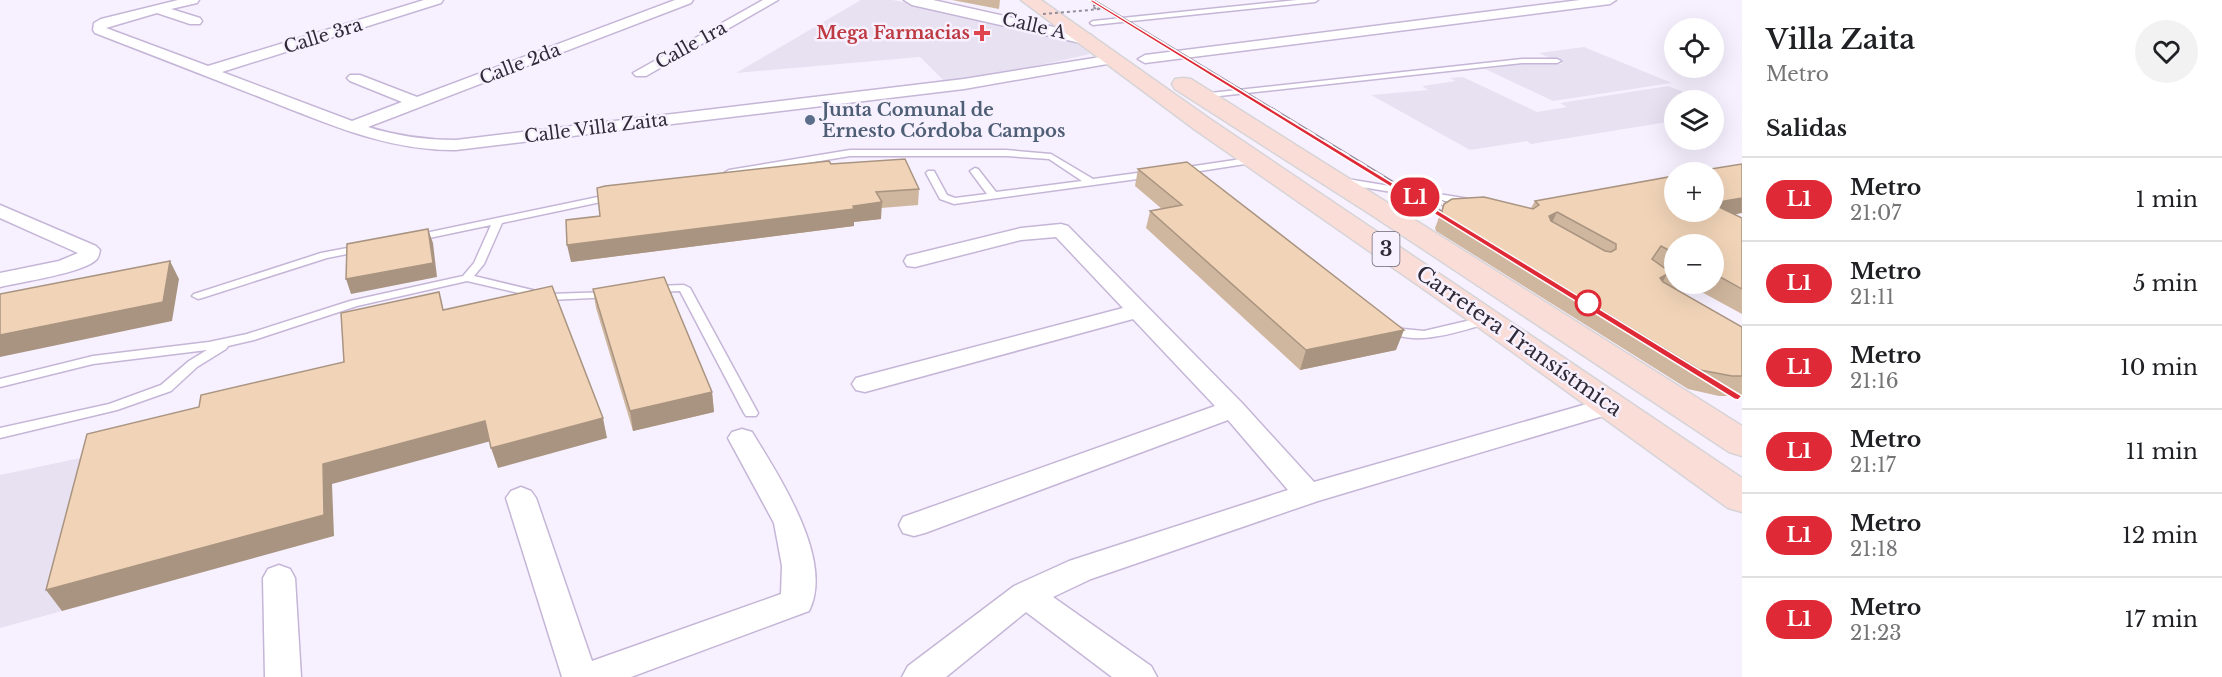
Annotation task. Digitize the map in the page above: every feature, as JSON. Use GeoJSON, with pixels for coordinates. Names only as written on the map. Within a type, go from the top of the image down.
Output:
{"type":"FeatureCollection","features":[{"type":"Feature","properties":{"kind":"main road"},"geometry":{"type":"LineString","coordinates":[[1025,0],[1023,9],[1028,11]]}},
{"type":"Feature","properties":{"kind":"main road","name":"Carretera Transístmica"},"geometry":{"type":"LineString","coordinates":[[1028,11],[1090,21],[1200,96],[1335,180],[1742,443]]}},
{"type":"Feature","properties":{"kind":"main road","name":"Carretera Transístmica"},"geometry":{"type":"LineString","coordinates":[[1090,21],[1113,59],[1742,498]]}},
{"type":"Feature","properties":{"kind":"street"},"geometry":{"type":"LineString","coordinates":[[128,0],[195,21]]}},
{"type":"Feature","properties":{"kind":"street"},"geometry":{"type":"LineString","coordinates":[[157,9],[194,0]]}},
{"type":"Feature","properties":{"kind":"street","name":"Calle 3ra"},"geometry":{"type":"LineString","coordinates":[[208,71],[437,0]]}},
{"type":"Feature","properties":{"kind":"street","name":"Calle 2da"},"geometry":{"type":"LineString","coordinates":[[352,128],[687,0]]}},
{"type":"Feature","properties":{"kind":"street","name":"Calle 1ra"},"geometry":{"type":"LineString","coordinates":[[641,73],[772,0]]}},
{"type":"Feature","properties":{"kind":"street","name":"Calle A"},"geometry":{"type":"LineString","coordinates":[[912,0],[1028,11]]}},
{"type":"Feature","properties":{"kind":"street"},"geometry":{"type":"LineString","coordinates":[[1145,59],[1610,0]]}},
{"type":"Feature","properties":{"kind":"street","name":"Calle Villa Zaita"},"geometry":{"type":"LineString","coordinates":[[157,9],[106,22],[99,26],[100,30],[352,128],[393,141],[421,146],[456,145],[964,84],[1113,59]]}},
{"type":"Feature","properties":{"kind":"street"},"geometry":{"type":"LineString","coordinates":[[355,78],[418,103]]}},
{"type":"Feature","properties":{"kind":"street"},"geometry":{"type":"LineString","coordinates":[[0,211],[89,250],[88,256],[65,266],[0,280]]}},
{"type":"Feature","properties":{"kind":"street"},"geometry":{"type":"LineString","coordinates":[[915,261],[1021,234],[1060,230],[1233,409],[1308,494]]}},
{"type":"Feature","properties":{"kind":"street"},"geometry":{"type":"LineString","coordinates":[[865,384],[1137,311]]}},
{"type":"Feature","properties":{"kind":"street"},"geometry":{"type":"LineString","coordinates":[[920,677],[1005,609],[1026,595],[1080,570],[1308,494],[1611,405]]}},
{"type":"Feature","properties":{"kind":"street"},"geometry":{"type":"LineString","coordinates":[[914,525],[1233,409]]}},
{"type":"Feature","properties":{"kind":"street"},"geometry":{"type":"LineString","coordinates":[[589,677],[797,602],[798,566],[789,523],[746,426]]}},
{"type":"Feature","properties":{"kind":"street"},"geometry":{"type":"LineString","coordinates":[[521,498],[580,677]]}},
{"type":"Feature","properties":{"kind":"street"},"geometry":{"type":"LineString","coordinates":[[279,578],[283,677]]}},
{"type":"Feature","properties":{"kind":"street"},"geometry":{"type":"LineString","coordinates":[[1026,595],[1139,677]]}},
{"type":"Feature","properties":{"kind":"lane"},"geometry":{"type":"LineString","coordinates":[[1090,21],[1315,0]]}},
{"type":"Feature","properties":{"kind":"lane"},"geometry":{"type":"LineString","coordinates":[[1200,96],[1522,62],[1557,62]]}},
{"type":"Feature","properties":{"kind":"lane"},"geometry":{"type":"LineString","coordinates":[[715,175],[850,153],[1006,153],[1051,157],[1065,163],[1091,182]]}},
{"type":"Feature","properties":{"kind":"lane"},"geometry":{"type":"LineString","coordinates":[[931,173],[944,199],[954,201],[1091,182],[1194,173],[1255,160]]}},
{"type":"Feature","properties":{"kind":"lane"},"geometry":{"type":"LineString","coordinates":[[975,171],[994,196]]}},
{"type":"Feature","properties":{"kind":"lane"},"geometry":{"type":"LineString","coordinates":[[1335,180],[1481,204]]}},
{"type":"Feature","properties":{"kind":"lane"},"geometry":{"type":"LineString","coordinates":[[405,240],[622,194]]}},
{"type":"Feature","properties":{"kind":"lane"},"geometry":{"type":"LineString","coordinates":[[467,278],[479,264],[497,222]]}},
{"type":"Feature","properties":{"kind":"lane"},"geometry":{"type":"LineString","coordinates":[[198,296],[325,255],[371,246]]}},
{"type":"Feature","properties":{"kind":"lane"},"geometry":{"type":"LineString","coordinates":[[0,383],[93,360],[228,342],[354,303],[467,278],[549,297],[595,297],[625,293]]}},
{"type":"Feature","properties":{"kind":"lane"},"geometry":{"type":"LineString","coordinates":[[645,290],[684,288],[746,426]]}},
{"type":"Feature","properties":{"kind":"lane"},"geometry":{"type":"LineString","coordinates":[[1377,316],[1396,331],[1410,335],[1489,320]]}},
{"type":"Feature","properties":{"kind":"lane"},"geometry":{"type":"LineString","coordinates":[[0,433],[112,407],[166,388],[193,364],[228,342]]}},
{"type":"Feature","properties":{"kind":"path"},"geometry":{"type":"LineString","coordinates":[[1028,11],[1090,21]]}},
{"type":"Feature","properties":{"kind":"shaded area"},"geometry":{"type":"Polygon","coordinates":[[[861,0],[893,0],[1070,37],[1090,54],[992,76],[946,83],[920,57],[736,73],[861,0]]]}},
{"type":"Feature","properties":{"kind":"shaded area"},"geometry":{"type":"Polygon","coordinates":[[[1584,47],[1672,83],[1553,101],[1485,69],[1529,63],[1563,64],[1539,53],[1584,47]]]}},
{"type":"Feature","properties":{"kind":"shaded area"},"geometry":{"type":"Polygon","coordinates":[[[1463,77],[1537,112],[1567,107],[1560,103],[1668,86],[1679,90],[1664,90],[1664,123],[1531,144],[1527,141],[1470,150],[1371,95],[1428,90],[1422,86],[1456,81],[1449,78],[1463,77]]]}},
{"type":"Feature","properties":{"kind":"shaded area"},"geometry":{"type":"Polygon","coordinates":[[[99,454],[62,611],[0,628],[0,475],[99,454]]]}},
{"type":"Feature","properties":{"kind":"building"},"geometry":{"type":"Polygon","coordinates":[[[905,159],[919,189],[876,192],[882,202],[853,206],[854,209],[567,245],[566,220],[600,216],[597,188],[829,161],[831,164],[905,159]]]}},
{"type":"Feature","properties":{"kind":"building"},"geometry":{"type":"Polygon","coordinates":[[[1187,162],[1404,330],[1306,350],[1150,211],[1182,205],[1138,169],[1187,162]]]}},
{"type":"Feature","properties":{"kind":"building"},"geometry":{"type":"Polygon","coordinates":[[[1742,164],[1742,198],[1724,201],[1724,167],[1742,164]]]}},
{"type":"Feature","properties":{"kind":"building"},"geometry":{"type":"Polygon","coordinates":[[[1664,178],[1664,222],[1724,222],[1724,209],[1742,218],[1742,289],[1724,279],[1724,234],[1664,234],[1664,248],[1661,246],[1652,259],[1664,268],[1664,276],[1660,278],[1664,283],[1664,294],[1684,294],[1742,327],[1742,376],[1700,370],[1443,214],[1442,211],[1444,204],[1452,199],[1484,197],[1533,209],[1539,205],[1535,201],[1664,178]],[[1557,212],[1549,216],[1551,221],[1605,251],[1611,252],[1616,249],[1616,244],[1557,212]]]}},
{"type":"Feature","properties":{"kind":"building"},"geometry":{"type":"Polygon","coordinates":[[[428,229],[433,263],[346,279],[347,244],[428,229]]]}},
{"type":"Feature","properties":{"kind":"building"},"geometry":{"type":"Polygon","coordinates":[[[170,261],[163,302],[0,335],[0,294],[170,261]]]}},
{"type":"Feature","properties":{"kind":"building"},"geometry":{"type":"Polygon","coordinates":[[[664,277],[712,392],[630,411],[593,289],[664,277]]]}},
{"type":"Feature","properties":{"kind":"building"},"geometry":{"type":"Polygon","coordinates":[[[552,286],[603,418],[491,448],[485,421],[323,464],[324,515],[46,590],[87,434],[199,407],[201,395],[344,362],[341,313],[439,292],[443,310],[552,286]]]}},
{"type":"Feature","properties":{"kind":"railway"},"geometry":{"type":"LineString","coordinates":[[1091,0],[1274,111]]}},
{"type":"Feature","properties":{"kind":"railway"},"geometry":{"type":"LineString","coordinates":[[1272,110],[1456,222]]}},
{"type":"Feature","properties":{"kind":"railway"},"geometry":{"type":"LineString","coordinates":[[1405,181],[1459,213]]}},
{"type":"Feature","properties":{"kind":"metro line","name":"L1"},"geometry":{"type":"LineString","coordinates":[[1091,0],[1738,396]]}},
{"type":"Feature","properties":{"kind":"place","name":"Mega Farmacias"},"geometry":{"type":"Point","coordinates":[982,33]}},
{"type":"Feature","properties":{"kind":"place","name":"Junta Comunal de Ernesto Córdoba Campos"},"geometry":{"type":"Point","coordinates":[810,120]}}]}
